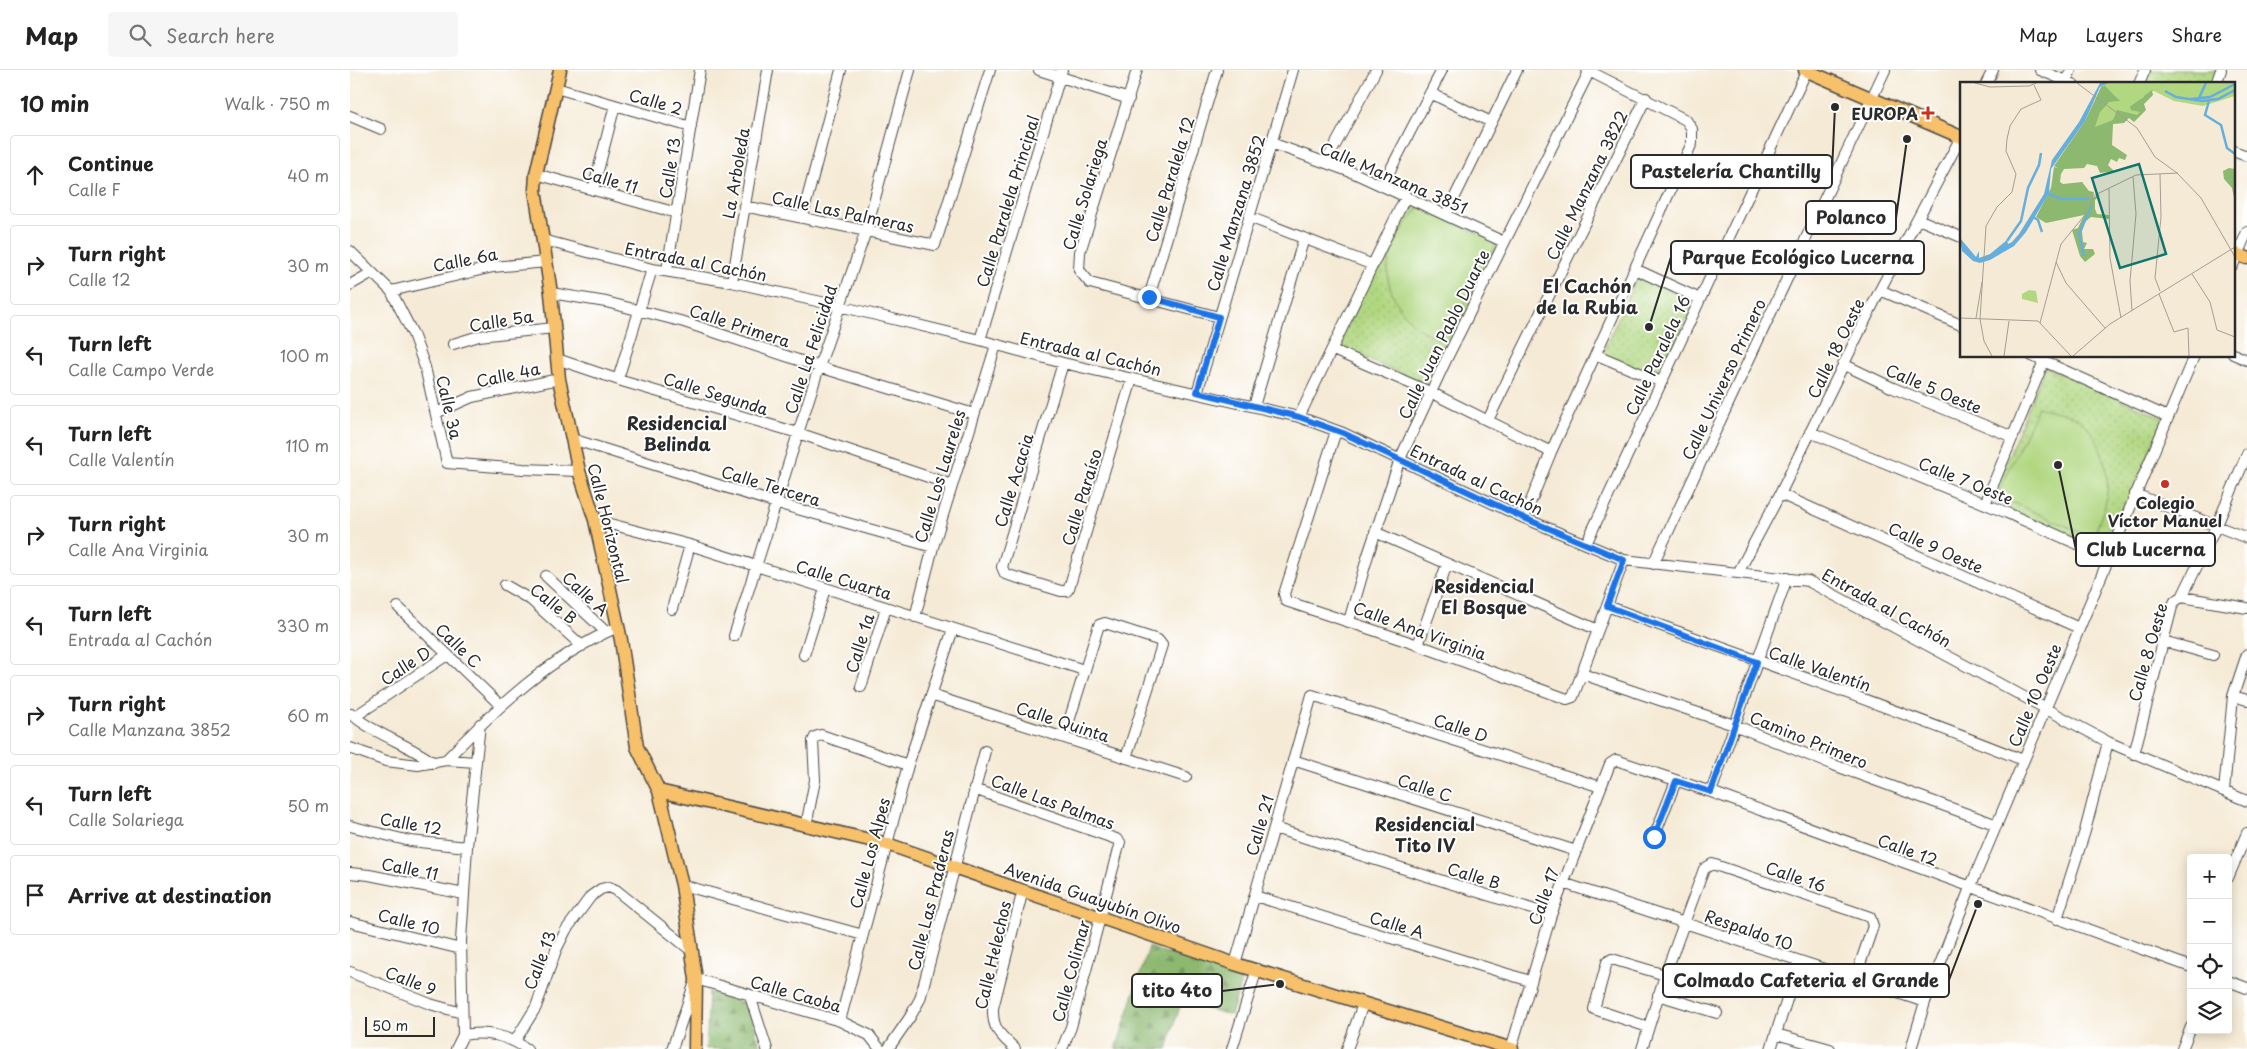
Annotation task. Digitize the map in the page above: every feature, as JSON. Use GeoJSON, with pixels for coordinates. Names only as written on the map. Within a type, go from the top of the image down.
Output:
{"type":"FeatureCollection","features":[{"type":"Feature","properties":{"kind":"main road","name":"Calle Horizontal"},"geometry":{"type":"LineString","coordinates":[[560,70],[536,174],[535,190],[551,293],[556,359],[579,471],[595,520],[612,630],[637,747],[659,791],[682,885],[696,979],[695,1049]]}},
{"type":"Feature","properties":{"kind":"main road"},"geometry":{"type":"LineString","coordinates":[[1807,70],[1960,137]]}},
{"type":"Feature","properties":{"kind":"main road","name":"Avenida Guayubín Olivo"},"geometry":{"type":"LineString","coordinates":[[659,791],[887,844],[1235,964],[1511,1049]]}},
{"type":"Feature","properties":{"kind":"street","name":"Calle 13"},"geometry":{"type":"LineString","coordinates":[[667,270],[700,70]]}},
{"type":"Feature","properties":{"kind":"street","name":"La Arboleda"},"geometry":{"type":"LineString","coordinates":[[732,282],[768,70]]}},
{"type":"Feature","properties":{"kind":"street"},"geometry":{"type":"LineString","coordinates":[[802,218],[841,70]]}},
{"type":"Feature","properties":{"kind":"street","name":"Calle La Felicidad"},"geometry":{"type":"LineString","coordinates":[[734,636],[819,366],[866,231],[910,70]]}},
{"type":"Feature","properties":{"kind":"street","name":"Calle Las Palmeras"},"geometry":{"type":"LineString","coordinates":[[744,206],[935,245],[990,70]]}},
{"type":"Feature","properties":{"kind":"street"},"geometry":{"type":"LineString","coordinates":[[1038,70],[1061,73],[1129,99]]}},
{"type":"Feature","properties":{"kind":"street","name":"Calle Solariega"},"geometry":{"type":"LineString","coordinates":[[1137,70],[1080,252],[1079,270],[1090,283],[1219,317]]}},
{"type":"Feature","properties":{"kind":"street","name":"Calle Paralela 12"},"geometry":{"type":"LineString","coordinates":[[1149,297],[1217,70]]}},
{"type":"Feature","properties":{"kind":"street","name":"Calle Manzana 3852"},"geometry":{"type":"LineString","coordinates":[[1197,392],[1293,70]]}},
{"type":"Feature","properties":{"kind":"street"},"geometry":{"type":"LineString","coordinates":[[1326,162],[1376,70]]}},
{"type":"Feature","properties":{"kind":"street"},"geometry":{"type":"LineString","coordinates":[[1382,186],[1442,70]]}},
{"type":"Feature","properties":{"kind":"street"},"geometry":{"type":"LineString","coordinates":[[1446,215],[1517,70]]}},
{"type":"Feature","properties":{"kind":"street"},"geometry":{"type":"LineString","coordinates":[[1524,518],[1551,452],[1597,355],[1692,143],[1693,136],[1690,124],[1686,120],[1589,70]]}},
{"type":"Feature","properties":{"kind":"street","name":"Calle Juan Pablo Duarte"},"geometry":{"type":"LineString","coordinates":[[1350,621],[1375,532],[1400,459],[1430,392],[1589,70]]}},
{"type":"Feature","properties":{"kind":"street","name":"Calle Paralela 16"},"geometry":{"type":"LineString","coordinates":[[1586,544],[1807,70]]}},
{"type":"Feature","properties":{"kind":"street","name":"Calle Universo Primero"},"geometry":{"type":"LineString","coordinates":[[1653,564],[1885,70]]}},
{"type":"Feature","properties":{"kind":"street"},"geometry":{"type":"LineString","coordinates":[[1987,82],[1993,70]]}},
{"type":"Feature","properties":{"kind":"street"},"geometry":{"type":"LineString","coordinates":[[2040,70],[2069,82],[2071,70]]}},
{"type":"Feature","properties":{"kind":"street"},"geometry":{"type":"LineString","coordinates":[[2140,82],[2145,70]]}},
{"type":"Feature","properties":{"kind":"street"},"geometry":{"type":"LineString","coordinates":[[2217,82],[2221,70]]}},
{"type":"Feature","properties":{"kind":"street","name":"Calle Paralela Principal"},"geometry":{"type":"LineString","coordinates":[[980,340],[1061,73]]}},
{"type":"Feature","properties":{"kind":"street","name":"Calle 2"},"geometry":{"type":"LineString","coordinates":[[556,88],[690,127]]}},
{"type":"Feature","properties":{"kind":"street"},"geometry":{"type":"LineString","coordinates":[[1430,92],[1492,122]]}},
{"type":"Feature","properties":{"kind":"street","name":"Calle Manzana 3822"},"geometry":{"type":"LineString","coordinates":[[1488,420],[1646,98]]}},
{"type":"Feature","properties":{"kind":"street"},"geometry":{"type":"LineString","coordinates":[[593,190],[615,105]]}},
{"type":"Feature","properties":{"kind":"street"},"geometry":{"type":"LineString","coordinates":[[350,116],[381,129]]}},
{"type":"Feature","properties":{"kind":"street","name":"Calle 18 Oeste"},"geometry":{"type":"LineString","coordinates":[[1738,573],[1780,494],[1880,290],[1960,139]]}},
{"type":"Feature","properties":{"kind":"street","name":"Calle Manzana 3851"},"geometry":{"type":"LineString","coordinates":[[1271,143],[1326,162],[1406,196],[1504,242]]}},
{"type":"Feature","properties":{"kind":"street"},"geometry":{"type":"LineString","coordinates":[[2234,151],[2247,156]]}},
{"type":"Feature","properties":{"kind":"street","name":"Calle 11"},"geometry":{"type":"LineString","coordinates":[[536,174],[677,213]]}},
{"type":"Feature","properties":{"kind":"street"},"geometry":{"type":"LineString","coordinates":[[1299,417],[1406,196]]}},
{"type":"Feature","properties":{"kind":"street"},"geometry":{"type":"LineString","coordinates":[[1249,217],[1373,265]]}},
{"type":"Feature","properties":{"kind":"street"},"geometry":{"type":"LineString","coordinates":[[1918,219],[1960,237]]}},
{"type":"Feature","properties":{"kind":"street"},"geometry":{"type":"LineString","coordinates":[[2238,258],[2247,232]]}},
{"type":"Feature","properties":{"kind":"street"},"geometry":{"type":"LineString","coordinates":[[1254,406],[1304,238]]}},
{"type":"Feature","properties":{"kind":"street","name":"Entrada al Cachón"},"geometry":{"type":"LineString","coordinates":[[543,240],[652,269],[732,282],[839,306],[980,340],[1132,380],[1197,392],[1299,417],[1400,459],[1524,518],[1624,560],[1808,581],[2108,742],[2247,802]]}},
{"type":"Feature","properties":{"kind":"street","name":"Calle 3a"},"geometry":{"type":"LineString","coordinates":[[350,251],[391,291],[413,334],[426,367],[447,463],[523,470],[579,471]]}},
{"type":"Feature","properties":{"kind":"street","name":"Calle 6a"},"geometry":{"type":"LineString","coordinates":[[391,291],[493,268],[546,262]]}},
{"type":"Feature","properties":{"kind":"street"},"geometry":{"type":"LineString","coordinates":[[618,379],[652,269]]}},
{"type":"Feature","properties":{"kind":"street"},"geometry":{"type":"LineString","coordinates":[[1635,269],[1700,299]]}},
{"type":"Feature","properties":{"kind":"street"},"geometry":{"type":"LineString","coordinates":[[350,285],[371,273]]}},
{"type":"Feature","properties":{"kind":"street"},"geometry":{"type":"LineString","coordinates":[[1880,290],[1960,325]]}},
{"type":"Feature","properties":{"kind":"street","name":"Calle Primera"},"geometry":{"type":"LineString","coordinates":[[551,293],[606,302],[684,322],[974,414]]}},
{"type":"Feature","properties":{"kind":"street","name":"Calle 5a"},"geometry":{"type":"LineString","coordinates":[[454,344],[479,336],[554,328]]}},
{"type":"Feature","properties":{"kind":"street","name":"Calle Los Laureles"},"geometry":{"type":"LineString","coordinates":[[915,617],[933,547],[996,345]]}},
{"type":"Feature","properties":{"kind":"street"},"geometry":{"type":"LineString","coordinates":[[1333,350],[1430,392],[1551,452]]}},
{"type":"Feature","properties":{"kind":"street"},"geometry":{"type":"LineString","coordinates":[[2234,354],[2247,360]]}},
{"type":"Feature","properties":{"kind":"street"},"geometry":{"type":"LineString","coordinates":[[1597,355],[1661,382]]}},
{"type":"Feature","properties":{"kind":"street"},"geometry":{"type":"LineString","coordinates":[[2037,358],[2168,417]]}},
{"type":"Feature","properties":{"kind":"street","name":"Calle 10 Oeste"},"geometry":{"type":"LineString","coordinates":[[1911,1049],[1925,1002],[1970,888],[2193,358]]}},
{"type":"Feature","properties":{"kind":"street","name":"Calle Segunda"},"geometry":{"type":"LineString","coordinates":[[556,359],[798,433],[952,485]]}},
{"type":"Feature","properties":{"kind":"street"},"geometry":{"type":"LineString","coordinates":[[1985,504],[2044,361]]}},
{"type":"Feature","properties":{"kind":"street","name":"Calle Acacia"},"geometry":{"type":"LineString","coordinates":[[1035,583],[1005,574],[1002,567],[1063,363]]}},
{"type":"Feature","properties":{"kind":"street","name":"Calle 5 Oeste"},"geometry":{"type":"LineString","coordinates":[[1843,364],[1893,388],[2013,436]]}},
{"type":"Feature","properties":{"kind":"street","name":"Calle 4a"},"geometry":{"type":"LineString","coordinates":[[436,413],[472,397],[559,379]]}},
{"type":"Feature","properties":{"kind":"street","name":"Calle Paraíso"},"geometry":{"type":"LineString","coordinates":[[1035,583],[1061,591],[1067,591],[1069,588],[1132,380]]}},
{"type":"Feature","properties":{"kind":"street","name":"Calle Ana Virginia"},"geometry":{"type":"LineString","coordinates":[[1336,431],[1284,596],[1286,601],[1350,621],[1568,699],[1573,697],[1624,560]]}},
{"type":"Feature","properties":{"kind":"street","name":"Calle 7 Oeste"},"geometry":{"type":"LineString","coordinates":[[1810,432],[1985,504],[2109,558]]}},
{"type":"Feature","properties":{"kind":"street","name":"Calle Tercera"},"geometry":{"type":"LineString","coordinates":[[572,439],[776,503],[933,547]]}},
{"type":"Feature","properties":{"kind":"street","name":"Calle 8 Oeste"},"geometry":{"type":"LineString","coordinates":[[2134,754],[2172,607],[2175,601],[2182,597],[2217,525],[2247,454]]}},
{"type":"Feature","properties":{"kind":"street","name":"Calle 9 Oeste"},"geometry":{"type":"LineString","coordinates":[[1780,494],[2079,628]]}},
{"type":"Feature","properties":{"kind":"street"},"geometry":{"type":"LineString","coordinates":[[2135,494],[2247,538]]}},
{"type":"Feature","properties":{"kind":"street","name":"Calle Cuarta"},"geometry":{"type":"LineString","coordinates":[[595,520],[690,545],[1084,670]]}},
{"type":"Feature","properties":{"kind":"street"},"geometry":{"type":"LineString","coordinates":[[1375,532],[1598,630]]}},
{"type":"Feature","properties":{"kind":"street"},"geometry":{"type":"LineString","coordinates":[[672,609],[690,545]]}},
{"type":"Feature","properties":{"kind":"street"},"geometry":{"type":"LineString","coordinates":[[1418,645],[1447,564]]}},
{"type":"Feature","properties":{"kind":"street","name":"Calle A"},"geometry":{"type":"LineString","coordinates":[[546,576],[612,630]]}},
{"type":"Feature","properties":{"kind":"street"},"geometry":{"type":"LineString","coordinates":[[1711,792],[1787,578]]}},
{"type":"Feature","properties":{"kind":"street","name":"Calle B"},"geometry":{"type":"LineString","coordinates":[[505,585],[531,600],[582,646]]}},
{"type":"Feature","properties":{"kind":"street"},"geometry":{"type":"LineString","coordinates":[[804,655],[825,589]]}},
{"type":"Feature","properties":{"kind":"street"},"geometry":{"type":"LineString","coordinates":[[2182,597],[2247,608]]}},
{"type":"Feature","properties":{"kind":"street","name":"Calle Valentín"},"geometry":{"type":"LineString","coordinates":[[1607,606],[1757,662],[1914,716],[2023,760]]}},
{"type":"Feature","properties":{"kind":"street","name":"Calle C"},"geometry":{"type":"LineString","coordinates":[[398,607],[500,705]]}},
{"type":"Feature","properties":{"kind":"street","name":"Calle 1a"},"geometry":{"type":"LineString","coordinates":[[861,687],[886,608]]}},
{"type":"Feature","properties":{"kind":"street"},"geometry":{"type":"LineString","coordinates":[[1064,737],[1084,670],[1101,623],[1161,643],[1126,758]]}},
{"type":"Feature","properties":{"kind":"street","name":"Calle Los Alpes"},"geometry":{"type":"LineString","coordinates":[[840,1021],[908,765],[953,629]]}},
{"type":"Feature","properties":{"kind":"street"},"geometry":{"type":"LineString","coordinates":[[446,760],[500,705],[582,646],[612,630]]}},
{"type":"Feature","properties":{"kind":"street"},"geometry":{"type":"LineString","coordinates":[[2163,641],[2214,655]]}},
{"type":"Feature","properties":{"kind":"street","name":"Calle D"},"geometry":{"type":"LineString","coordinates":[[352,715],[447,654]]}},
{"type":"Feature","properties":{"kind":"street"},"geometry":{"type":"LineString","coordinates":[[2224,791],[2235,684],[2247,654]]}},
{"type":"Feature","properties":{"kind":"street","name":"Camino Primero"},"geometry":{"type":"LineString","coordinates":[[1582,674],[1734,725],[1839,768],[1997,825]]}},
{"type":"Feature","properties":{"kind":"street","name":"Calle Quinta"},"geometry":{"type":"LineString","coordinates":[[931,695],[1186,777]]}},
{"type":"Feature","properties":{"kind":"street","name":"Calle D"},"geometry":{"type":"LineString","coordinates":[[1312,695],[1601,787]]}},
{"type":"Feature","properties":{"kind":"street","name":"Calle 21"},"geometry":{"type":"LineString","coordinates":[[1235,964],[1312,695]]}},
{"type":"Feature","properties":{"kind":"street"},"geometry":{"type":"LineString","coordinates":[[2233,696],[2247,700]]}},
{"type":"Feature","properties":{"kind":"street"},"geometry":{"type":"LineString","coordinates":[[352,715],[376,731],[415,750],[434,764]]}},
{"type":"Feature","properties":{"kind":"street"},"geometry":{"type":"LineString","coordinates":[[456,1049],[463,1035],[461,949],[464,894],[480,724]]}},
{"type":"Feature","properties":{"kind":"street"},"geometry":{"type":"LineString","coordinates":[[806,826],[816,780],[813,740],[815,737],[821,735],[908,765]]}},
{"type":"Feature","properties":{"kind":"street"},"geometry":{"type":"LineString","coordinates":[[2057,919],[2085,831],[2108,742]]}},
{"type":"Feature","properties":{"kind":"street"},"geometry":{"type":"LineString","coordinates":[[350,748],[386,761],[418,765],[434,764],[446,760],[476,762]]}},
{"type":"Feature","properties":{"kind":"street","name":"Calle Las Praderas"},"geometry":{"type":"LineString","coordinates":[[888,1049],[913,1013],[920,999],[985,751]]}},
{"type":"Feature","properties":{"kind":"street","name":"Calle C"},"geometry":{"type":"LineString","coordinates":[[1294,760],[1576,850]]}},
{"type":"Feature","properties":{"kind":"street","name":"Calle 17"},"geometry":{"type":"LineString","coordinates":[[1511,1049],[1551,915],[1610,764],[1616,760]]}},
{"type":"Feature","properties":{"kind":"street","name":"Calle 12"},"geometry":{"type":"LineString","coordinates":[[1616,760],[1711,792],[2187,966]]}},
{"type":"Feature","properties":{"kind":"street"},"geometry":{"type":"LineString","coordinates":[[1654,837],[1676,781]]}},
{"type":"Feature","properties":{"kind":"street","name":"Calle Las Palmas"},"geometry":{"type":"LineString","coordinates":[[974,789],[1120,842]]}},
{"type":"Feature","properties":{"kind":"street","name":"Calle 12"},"geometry":{"type":"LineString","coordinates":[[350,826],[410,841],[467,847]]}},
{"type":"Feature","properties":{"kind":"street","name":"Calle B"},"geometry":{"type":"LineString","coordinates":[[1274,828],[1551,915]]}},
{"type":"Feature","properties":{"kind":"street"},"geometry":{"type":"LineString","coordinates":[[2232,868],[2247,832]]}},
{"type":"Feature","properties":{"kind":"street","name":"Calle Colimar"},"geometry":{"type":"LineString","coordinates":[[1062,1049],[1071,1027],[1120,842]]}},
{"type":"Feature","properties":{"kind":"street","name":"Calle 16"},"geometry":{"type":"LineString","coordinates":[[1686,922],[1704,869],[1712,864],[1870,918],[1873,926],[1855,979]]}},
{"type":"Feature","properties":{"kind":"street","name":"Calle 11"},"geometry":{"type":"LineString","coordinates":[[350,873],[464,894]]}},
{"type":"Feature","properties":{"kind":"street","name":"Respaldo 10"},"geometry":{"type":"LineString","coordinates":[[1563,883],[1686,922],[1798,962],[1925,1002]]}},
{"type":"Feature","properties":{"kind":"street"},"geometry":{"type":"LineString","coordinates":[[682,885],[863,935]]}},
{"type":"Feature","properties":{"kind":"street","name":"Calle 13"},"geometry":{"type":"LineString","coordinates":[[515,1041],[536,1007],[556,950],[566,930],[591,896],[601,889],[609,887],[616,890],[692,951]]}},
{"type":"Feature","properties":{"kind":"street","name":"Calle Helechos"},"geometry":{"type":"LineString","coordinates":[[1015,1049],[998,1032],[992,1021],[993,1008],[1023,890]]}},
{"type":"Feature","properties":{"kind":"street","name":"Calle A"},"geometry":{"type":"LineString","coordinates":[[1255,896],[1530,981]]}},
{"type":"Feature","properties":{"kind":"street","name":"Calle 10"},"geometry":{"type":"LineString","coordinates":[[350,922],[461,949]]}},
{"type":"Feature","properties":{"kind":"street"},"geometry":{"type":"LineString","coordinates":[[1642,1049],[1658,995],[1686,922]]}},
{"type":"Feature","properties":{"kind":"street"},"geometry":{"type":"LineString","coordinates":[[1648,1026],[1594,1009],[1607,962],[1612,959],[1665,975]]}},
{"type":"Feature","properties":{"kind":"street"},"geometry":{"type":"LineString","coordinates":[[1771,1049],[1798,962]]}},
{"type":"Feature","properties":{"kind":"street"},"geometry":{"type":"LineString","coordinates":[[1232,1049],[1257,970]]}},
{"type":"Feature","properties":{"kind":"street","name":"Calle 9"},"geometry":{"type":"LineString","coordinates":[[350,972],[430,1004],[462,1013]]}},
{"type":"Feature","properties":{"kind":"street"},"geometry":{"type":"LineString","coordinates":[[672,1049],[696,979]]}},
{"type":"Feature","properties":{"kind":"street","name":"Calle Caoba"},"geometry":{"type":"LineString","coordinates":[[696,979],[840,1021],[869,1035],[880,1049]]}},
{"type":"Feature","properties":{"kind":"street"},"geometry":{"type":"LineString","coordinates":[[2232,982],[2247,988]]}},
{"type":"Feature","properties":{"kind":"street"},"geometry":{"type":"LineString","coordinates":[[1658,995],[1717,1013]]}},
{"type":"Feature","properties":{"kind":"street"},"geometry":{"type":"LineString","coordinates":[[750,996],[766,1049]]}},
{"type":"Feature","properties":{"kind":"street"},"geometry":{"type":"LineString","coordinates":[[1347,1049],[1363,1004]]}},
{"type":"Feature","properties":{"kind":"street"},"geometry":{"type":"LineString","coordinates":[[463,1035],[476,1033],[499,1035],[515,1041],[526,1049]]}},
{"type":"Feature","properties":{"kind":"street"},"geometry":{"type":"LineString","coordinates":[[1776,1034],[1830,1049]]}},
{"type":"Feature","properties":{"kind":"street"},"geometry":{"type":"LineString","coordinates":[[2182,1049],[2188,1034]]}},
{"type":"Feature","properties":{"kind":"green space"},"geometry":{"type":"Polygon","coordinates":[[[2148,70],[2218,70],[2214,82],[2143,82],[2148,70]]]}},
{"type":"Feature","properties":{"kind":"green space"},"geometry":{"type":"Polygon","coordinates":[[[1408,201],[1499,244],[1430,386],[1337,347],[1408,201]]]}},
{"type":"Feature","properties":{"kind":"green space"},"geometry":{"type":"Polygon","coordinates":[[[1420,207],[1497,242],[1445,342],[1418,328],[1401,310],[1388,280],[1388,266],[1398,237],[1420,207]]]}},
{"type":"Feature","properties":{"kind":"green space"},"geometry":{"type":"Polygon","coordinates":[[[1638,274],[1696,300],[1658,379],[1602,354],[1638,274]]]}},
{"type":"Feature","properties":{"kind":"green space"},"geometry":{"type":"Polygon","coordinates":[[[2045,367],[2164,418],[2107,553],[1990,501],[2045,367]]]}},
{"type":"Feature","properties":{"kind":"green space"},"geometry":{"type":"Polygon","coordinates":[[[2038,407],[2079,420],[2094,436],[2099,446],[2106,468],[2107,490],[2105,506],[2093,537],[1997,496],[2038,407]]]}},
{"type":"Feature","properties":{"kind":"green space"},"geometry":{"type":"Polygon","coordinates":[[[1149,947],[1242,978],[1231,1015],[1181,1003],[1167,1049],[1116,1049],[1149,947]]]}},
{"type":"Feature","properties":{"kind":"green space"},"geometry":{"type":"Polygon","coordinates":[[[709,992],[748,1004],[761,1049],[706,1049],[709,992]]]}},
{"type":"Feature","properties":{"kind":"place","name":"Pastelería Chantilly"},"geometry":{"type":"Point","coordinates":[1835,107]}},
{"type":"Feature","properties":{"kind":"place","name":"EUROPA"},"geometry":{"type":"Point","coordinates":[1928,113]}},
{"type":"Feature","properties":{"kind":"place","name":"Polanco"},"geometry":{"type":"Point","coordinates":[1907,139]}},
{"type":"Feature","properties":{"kind":"place","name":"Parque Ecológico Lucerna"},"geometry":{"type":"Point","coordinates":[1649,327]}},
{"type":"Feature","properties":{"kind":"place","name":"Club Lucerna"},"geometry":{"type":"Point","coordinates":[2058,465]}},
{"type":"Feature","properties":{"kind":"place","name":"Colegio Víctor Manuel"},"geometry":{"type":"Point","coordinates":[2165,484]}},
{"type":"Feature","properties":{"kind":"place","name":"Colmado Cafeteria el Grande"},"geometry":{"type":"Point","coordinates":[1978,904]}},
{"type":"Feature","properties":{"kind":"place","name":"tito 4to"},"geometry":{"type":"Point","coordinates":[1280,984]}},
{"type":"Feature","properties":{"kind":"district","name":"El Cachón de la Rubia"},"geometry":{"type":"Point","coordinates":[1587,295]}},
{"type":"Feature","properties":{"kind":"district","name":"Residencial Belinda"},"geometry":{"type":"Point","coordinates":[677,432]}},
{"type":"Feature","properties":{"kind":"district","name":"Residencial El Bosque"},"geometry":{"type":"Point","coordinates":[1484,595]}},
{"type":"Feature","properties":{"kind":"district","name":"Residencial Tito IV"},"geometry":{"type":"Point","coordinates":[1425,833]}},
{"type":"Feature","properties":{"kind":"route"},"geometry":{"type":"LineString","coordinates":[[1149,297],[1219,317],[1197,392],[1299,417],[1343,433],[1524,518],[1624,560],[1607,606],[1757,662],[1711,792],[1676,781],[1654,837]]}}]}
